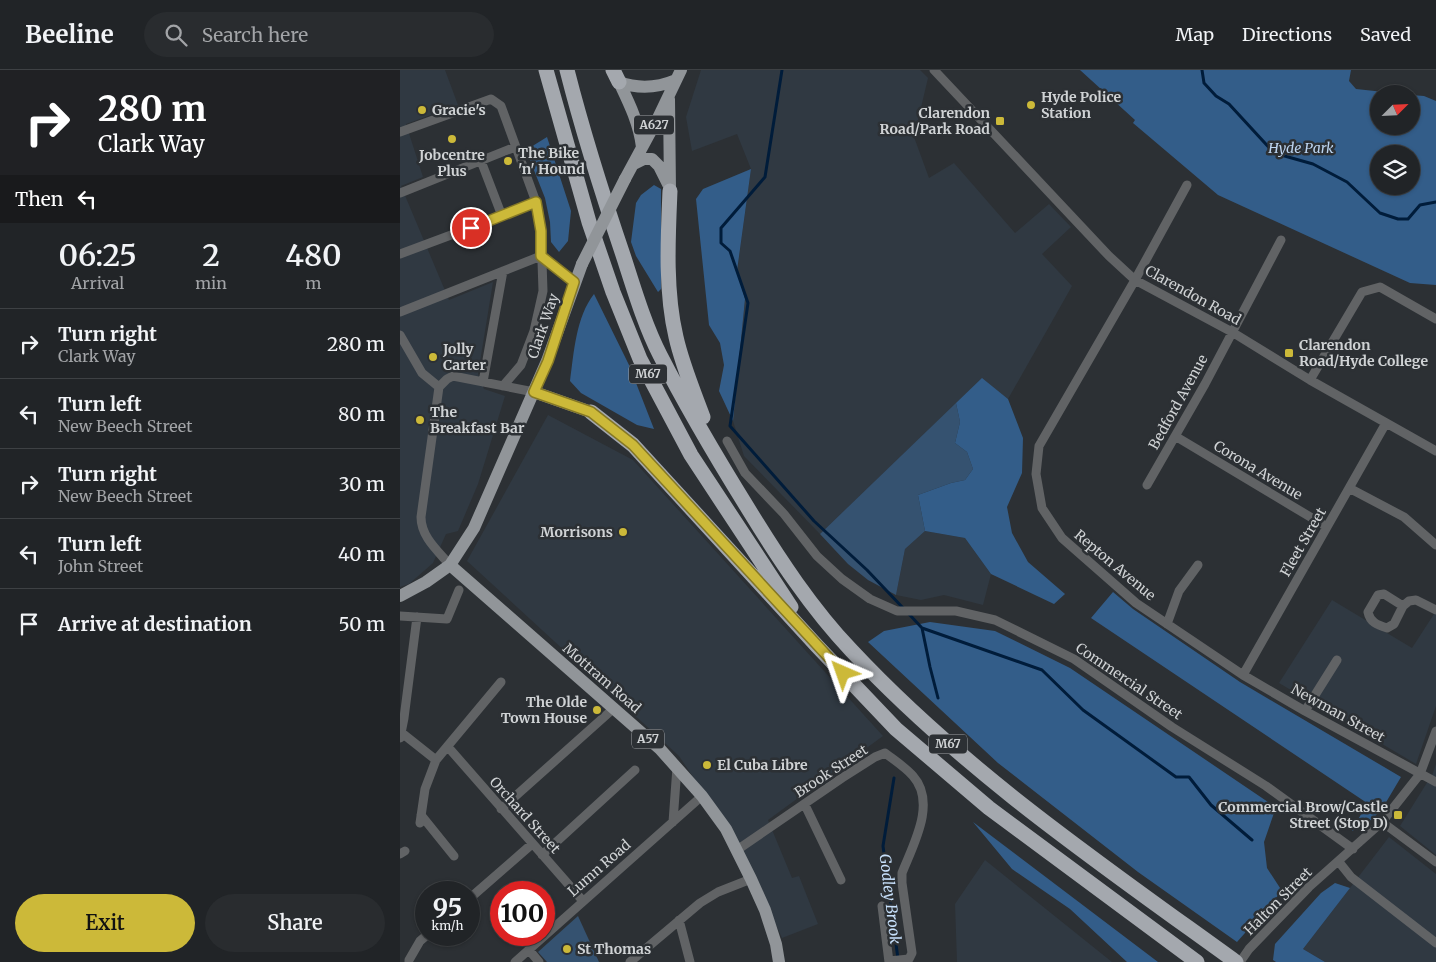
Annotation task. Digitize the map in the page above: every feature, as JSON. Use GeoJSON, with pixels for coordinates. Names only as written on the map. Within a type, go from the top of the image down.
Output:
{"type":"FeatureCollection","features":[{"type":"Feature","properties":{"kind":"highway","name":"M67"},"geometry":{"type":"LineString","coordinates":[[546,70],[589,222],[612,292],[640,359],[691,455],[817,646]]}},
{"type":"Feature","properties":{"kind":"highway","name":"M67"},"geometry":{"type":"LineString","coordinates":[[567,70],[610,216],[659,353],[722,466],[765,536],[805,594],[849,649],[929,728],[980,772],[1031,812],[1238,962]]}},
{"type":"Feature","properties":{"kind":"highway","name":"M67"},"geometry":{"type":"LineString","coordinates":[[670,191],[668,250],[672,318],[684,365],[722,466]]}},
{"type":"Feature","properties":{"kind":"highway","name":"M67"},"geometry":{"type":"LineString","coordinates":[[591,412],[633,445],[817,646],[896,729],[989,808],[1197,962]]}},
{"type":"Feature","properties":{"kind":"main road","name":"A627"},"geometry":{"type":"LineString","coordinates":[[616,76],[631,86],[655,86],[678,75]]}},
{"type":"Feature","properties":{"kind":"main road","name":"Clark Way"},"geometry":{"type":"LineString","coordinates":[[450,565],[474,528],[548,361],[574,282],[582,264],[669,97],[678,75]]}},
{"type":"Feature","properties":{"kind":"main road","name":"A627"},"geometry":{"type":"LineString","coordinates":[[616,76],[640,129],[642,147]]}},
{"type":"Feature","properties":{"kind":"main road","name":"A627"},"geometry":{"type":"LineString","coordinates":[[669,97],[670,191]]}},
{"type":"Feature","properties":{"kind":"main road"},"geometry":{"type":"LineString","coordinates":[[634,164],[644,159],[652,159],[665,176],[670,191]]}},
{"type":"Feature","properties":{"kind":"main road"},"geometry":{"type":"LineString","coordinates":[[534,392],[591,412]]}},
{"type":"Feature","properties":{"kind":"main road","name":"A627"},"geometry":{"type":"LineString","coordinates":[[400,596],[426,582],[450,565]]}},
{"type":"Feature","properties":{"kind":"main road","name":"Mottram Road"},"geometry":{"type":"LineString","coordinates":[[450,565],[612,709],[660,749],[702,796],[726,829],[751,879],[765,910],[776,944],[779,962]]}},
{"type":"Feature","properties":{"kind":"street","name":"Clarendon Road"},"geometry":{"type":"LineString","coordinates":[[934,70],[1108,256],[1135,280],[1232,332],[1310,380],[1436,452]]}},
{"type":"Feature","properties":{"kind":"street"},"geometry":{"type":"LineString","coordinates":[[400,132],[491,99],[501,106],[536,202],[541,231],[543,291],[534,331],[521,365],[503,386]]}},
{"type":"Feature","properties":{"kind":"street"},"geometry":{"type":"LineString","coordinates":[[400,193],[515,147]]}},
{"type":"Feature","properties":{"kind":"street"},"geometry":{"type":"LineString","coordinates":[[481,161],[502,216]]}},
{"type":"Feature","properties":{"kind":"street","name":"Repton Avenue"},"geometry":{"type":"LineString","coordinates":[[1187,185],[1135,280],[1039,446],[1036,474],[1042,508],[1062,538],[1136,603],[1242,675]]}},
{"type":"Feature","properties":{"kind":"street"},"geometry":{"type":"LineString","coordinates":[[400,254],[536,202]]}},
{"type":"Feature","properties":{"kind":"street","name":"Bedford Avenue"},"geometry":{"type":"LineString","coordinates":[[1147,485],[1281,240]]}},
{"type":"Feature","properties":{"kind":"street"},"geometry":{"type":"LineString","coordinates":[[400,312],[541,256]]}},
{"type":"Feature","properties":{"kind":"street"},"geometry":{"type":"LineString","coordinates":[[541,256],[574,282]]}},
{"type":"Feature","properties":{"kind":"street"},"geometry":{"type":"LineString","coordinates":[[483,382],[503,271]]}},
{"type":"Feature","properties":{"kind":"street"},"geometry":{"type":"LineString","coordinates":[[1310,380],[1362,292],[1380,287],[1436,319]]}},
{"type":"Feature","properties":{"kind":"street"},"geometry":{"type":"LineString","coordinates":[[400,335],[422,373],[439,387]]}},
{"type":"Feature","properties":{"kind":"street"},"geometry":{"type":"LineString","coordinates":[[450,565],[426,538],[421,526],[439,387],[453,376],[534,392]]}},
{"type":"Feature","properties":{"kind":"street","name":"Fleet Street"},"geometry":{"type":"LineString","coordinates":[[1242,675],[1386,423]]}},
{"type":"Feature","properties":{"kind":"street","name":"Corona Avenue"},"geometry":{"type":"LineString","coordinates":[[1175,436],[1327,527]]}},
{"type":"Feature","properties":{"kind":"street","name":"Commercial Street"},"geometry":{"type":"LineString","coordinates":[[727,442],[745,473],[784,514],[817,556],[842,579],[870,599],[896,611],[956,611],[995,620],[1074,659],[1172,727],[1266,786],[1353,849]]}},
{"type":"Feature","properties":{"kind":"street"},"geometry":{"type":"LineString","coordinates":[[1349,488],[1404,517],[1436,545]]}},
{"type":"Feature","properties":{"kind":"street"},"geometry":{"type":"LineString","coordinates":[[1167,624],[1179,591],[1198,565]]}},
{"type":"Feature","properties":{"kind":"street"},"geometry":{"type":"LineString","coordinates":[[400,616],[447,619],[459,590]]}},
{"type":"Feature","properties":{"kind":"street"},"geometry":{"type":"LineString","coordinates":[[1403,606],[1409,601],[1416,600],[1436,610]]}},
{"type":"Feature","properties":{"kind":"street"},"geometry":{"type":"LineString","coordinates":[[417,617],[402,717],[401,736],[436,760]]}},
{"type":"Feature","properties":{"kind":"street"},"geometry":{"type":"LineString","coordinates":[[1305,712],[1337,660]]}},
{"type":"Feature","properties":{"kind":"street","name":"Newman Street"},"geometry":{"type":"LineString","coordinates":[[1242,675],[1305,712],[1436,782]]}},
{"type":"Feature","properties":{"kind":"street"},"geometry":{"type":"LineString","coordinates":[[454,856],[420,819],[425,789],[436,760],[448,748],[501,682]]}},
{"type":"Feature","properties":{"kind":"street"},"geometry":{"type":"LineString","coordinates":[[501,809],[612,709]]}},
{"type":"Feature","properties":{"kind":"street","name":"Halton Street"},"geometry":{"type":"LineString","coordinates":[[1238,962],[1309,887],[1382,822],[1420,774],[1436,731]]}},
{"type":"Feature","properties":{"kind":"street","name":"Orchard Street"},"geometry":{"type":"LineString","coordinates":[[448,748],[583,901]]}},
{"type":"Feature","properties":{"kind":"street","name":"Brook Street"},"geometry":{"type":"LineString","coordinates":[[737,850],[842,778],[875,757],[885,753],[913,776],[921,793],[922,818],[902,873],[912,953],[909,959],[890,961]]}},
{"type":"Feature","properties":{"kind":"street"},"geometry":{"type":"LineString","coordinates":[[673,822],[677,768]]}},
{"type":"Feature","properties":{"kind":"street"},"geometry":{"type":"LineString","coordinates":[[542,855],[635,770]]}},
{"type":"Feature","properties":{"kind":"street","name":"Lumn Road"},"geometry":{"type":"LineString","coordinates":[[515,962],[702,796]]}},
{"type":"Feature","properties":{"kind":"street"},"geometry":{"type":"LineString","coordinates":[[805,805],[841,880]]}},
{"type":"Feature","properties":{"kind":"street"},"geometry":{"type":"LineString","coordinates":[[1382,822],[1436,862]]}},
{"type":"Feature","properties":{"kind":"street"},"geometry":{"type":"LineString","coordinates":[[480,889],[532,844]]}},
{"type":"Feature","properties":{"kind":"street"},"geometry":{"type":"LineString","coordinates":[[1339,862],[1351,877],[1436,942]]}},
{"type":"Feature","properties":{"kind":"street"},"geometry":{"type":"LineString","coordinates":[[630,962],[700,903],[751,879]]}},
{"type":"Feature","properties":{"kind":"street"},"geometry":{"type":"LineString","coordinates":[[882,906],[890,961]]}},
{"type":"Feature","properties":{"kind":"street"},"geometry":{"type":"LineString","coordinates":[[679,920],[690,962]]}},
{"type":"Feature","properties":{"kind":"street"},"geometry":{"type":"LineString","coordinates":[[410,962],[409,960],[417,946]]}},
{"type":"Feature","properties":{"kind":"street"},"geometry":{"type":"LineString","coordinates":[[529,950],[540,962]]}},
{"type":"Feature","properties":{"kind":"shaded area"},"geometry":{"type":"Polygon","coordinates":[[[400,70],[445,70],[458,105],[406,124],[423,177],[401,186],[449,300],[493,282],[478,374],[484,389],[505,396],[478,484],[458,531],[446,534],[433,563],[409,584],[400,587],[400,70]]]}},
{"type":"Feature","properties":{"kind":"shaded area"},"geometry":{"type":"Polygon","coordinates":[[[701,70],[920,70],[928,78],[914,137],[929,178],[954,163],[1015,233],[1049,204],[1071,227],[1042,254],[1072,286],[1008,399],[982,379],[820,534],[744,456],[733,421],[745,299],[737,272],[751,169],[737,134],[692,151],[686,117],[701,70]]]}},
{"type":"Feature","properties":{"kind":"shaded area"},"geometry":{"type":"Polygon","coordinates":[[[956,403],[960,422],[955,443],[967,452],[973,469],[965,480],[918,495],[925,531],[905,549],[896,595],[868,580],[848,564],[820,534],[956,403]]]}},
{"type":"Feature","properties":{"kind":"shaded area"},"geometry":{"type":"Polygon","coordinates":[[[548,415],[633,460],[883,736],[768,820],[792,878],[799,876],[818,924],[782,938],[728,829],[679,756],[467,561],[548,415]]]}},
{"type":"Feature","properties":{"kind":"shaded area"},"geometry":{"type":"Polygon","coordinates":[[[925,531],[965,538],[991,574],[983,605],[944,595],[921,600],[896,595],[905,549],[925,531]]]}},
{"type":"Feature","properties":{"kind":"shaded area"},"geometry":{"type":"Polygon","coordinates":[[[1332,600],[1412,648],[1436,611],[1436,706],[1416,764],[1279,683],[1332,600]]]}},
{"type":"Feature","properties":{"kind":"shaded area"},"geometry":{"type":"Polygon","coordinates":[[[1436,764],[1436,855],[1400,826],[1433,773],[1436,764]]]}},
{"type":"Feature","properties":{"kind":"shaded area"},"geometry":{"type":"Polygon","coordinates":[[[1389,837],[1436,874],[1436,962],[1325,962],[1303,949],[1389,837]]]}},
{"type":"Feature","properties":{"kind":"shaded area"},"geometry":{"type":"Polygon","coordinates":[[[985,860],[1112,962],[957,962],[955,904],[985,860]]]}},
{"type":"Feature","properties":{"kind":"shaded area"},"geometry":{"type":"Polygon","coordinates":[[[578,916],[599,962],[547,962],[538,952],[545,946],[555,946],[555,937],[578,916]]]}},
{"type":"Feature","properties":{"kind":"green space","name":"Hyde Park"},"geometry":{"type":"Polygon","coordinates":[[[1080,70],[1351,70],[1349,81],[1356,89],[1370,90],[1370,135],[1420,135],[1420,96],[1436,101],[1436,285],[1410,283],[1218,195],[1133,123],[1135,120],[1080,70]]]}},
{"type":"Feature","properties":{"kind":"green space"},"geometry":{"type":"Polygon","coordinates":[[[547,137],[571,211],[568,241],[559,252],[551,242],[550,222],[545,198],[526,150],[547,137]]]}},
{"type":"Feature","properties":{"kind":"green space"},"geometry":{"type":"Polygon","coordinates":[[[751,169],[737,271],[745,299],[733,421],[719,391],[724,365],[720,343],[709,325],[696,199],[703,189],[751,169]]]}},
{"type":"Feature","properties":{"kind":"green space"},"geometry":{"type":"Polygon","coordinates":[[[654,185],[661,189],[661,289],[658,292],[636,256],[631,242],[636,203],[641,195],[654,185]]]}},
{"type":"Feature","properties":{"kind":"green space"},"geometry":{"type":"Polygon","coordinates":[[[594,294],[629,365],[654,429],[637,425],[581,393],[570,381],[583,313],[594,294]]]}},
{"type":"Feature","properties":{"kind":"green space"},"geometry":{"type":"Polygon","coordinates":[[[982,378],[1008,399],[1023,438],[1022,473],[1007,507],[1012,533],[1028,562],[1065,594],[1054,604],[991,574],[965,538],[925,531],[918,495],[965,480],[973,469],[967,452],[955,443],[960,422],[956,403],[982,378]]]}},
{"type":"Feature","properties":{"kind":"green space"},"geometry":{"type":"Polygon","coordinates":[[[1113,592],[1133,609],[1240,682],[1401,777],[1385,804],[1373,819],[1352,831],[1367,803],[1091,618],[1113,592]]]}},
{"type":"Feature","properties":{"kind":"green space"},"geometry":{"type":"Polygon","coordinates":[[[930,622],[995,631],[1070,668],[1268,802],[1274,813],[1264,842],[1267,868],[1282,891],[1237,942],[1138,872],[998,763],[868,642],[884,631],[930,622]]]}},
{"type":"Feature","properties":{"kind":"green space"},"geometry":{"type":"Polygon","coordinates":[[[973,822],[1158,962],[1127,962],[1070,909],[1012,869],[973,822]]]}},
{"type":"Feature","properties":{"kind":"green space"},"geometry":{"type":"Polygon","coordinates":[[[1335,883],[1350,888],[1303,949],[1325,962],[1276,962],[1273,960],[1275,944],[1321,893],[1335,883]]]}},
{"type":"Feature","properties":{"kind":"waterway"},"geometry":{"type":"LineString","coordinates":[[782,70],[765,177],[721,228],[721,243],[730,251],[748,303],[730,426],[814,521],[867,570],[904,609]]}},
{"type":"Feature","properties":{"kind":"waterway"},"geometry":{"type":"LineString","coordinates":[[1202,70],[1204,83],[1216,96],[1229,104],[1274,153],[1313,164],[1347,182],[1380,213],[1398,219],[1408,219],[1420,205],[1436,202]]}},
{"type":"Feature","properties":{"kind":"waterway"},"geometry":{"type":"LineString","coordinates":[[908,613],[922,628],[1042,670],[1083,710],[1176,777],[1189,777],[1211,805],[1252,840]]}},
{"type":"Feature","properties":{"kind":"waterway","name":"Godley Brook"},"geometry":{"type":"LineString","coordinates":[[922,628],[938,698]]}},
{"type":"Feature","properties":{"kind":"waterway","name":"Godley Brook"},"geometry":{"type":"LineString","coordinates":[[894,778],[883,846],[898,959]]}},
{"type":"Feature","properties":{"kind":"place","name":"Hyde Police Station"},"geometry":{"type":"Point","coordinates":[1031,105]}},
{"type":"Feature","properties":{"kind":"place","name":"Gracie's"},"geometry":{"type":"Point","coordinates":[422,110]}},
{"type":"Feature","properties":{"kind":"place","name":"Clarendon Road/Park Road"},"geometry":{"type":"Point","coordinates":[1000,121]}},
{"type":"Feature","properties":{"kind":"place","name":"Jobcentre Plus"},"geometry":{"type":"Point","coordinates":[452,139]}},
{"type":"Feature","properties":{"kind":"place","name":"The Bike 'n' Hound"},"geometry":{"type":"Point","coordinates":[508,161]}},
{"type":"Feature","properties":{"kind":"place","name":"Clarendon Road/Hyde College"},"geometry":{"type":"Point","coordinates":[1289,353]}},
{"type":"Feature","properties":{"kind":"place","name":"Jolly Carter"},"geometry":{"type":"Point","coordinates":[433,357]}},
{"type":"Feature","properties":{"kind":"place","name":"The Breakfast Bar"},"geometry":{"type":"Point","coordinates":[420,420]}},
{"type":"Feature","properties":{"kind":"place","name":"Morrisons"},"geometry":{"type":"Point","coordinates":[623,532]}},
{"type":"Feature","properties":{"kind":"place","name":"The Olde Town House"},"geometry":{"type":"Point","coordinates":[597,710]}},
{"type":"Feature","properties":{"kind":"place","name":"El Cuba Libre"},"geometry":{"type":"Point","coordinates":[707,765]}},
{"type":"Feature","properties":{"kind":"place","name":"Commercial Brow/Castle Street (Stop D)"},"geometry":{"type":"Point","coordinates":[1398,815]}},
{"type":"Feature","properties":{"kind":"place","name":"St Thomas"},"geometry":{"type":"Point","coordinates":[567,949]}},
{"type":"Feature","properties":{"kind":"route"},"geometry":{"type":"LineString","coordinates":[[471,228],[536,202],[541,231],[541,256],[574,282],[548,361],[534,392],[591,412],[633,445],[843,673]]}}]}
